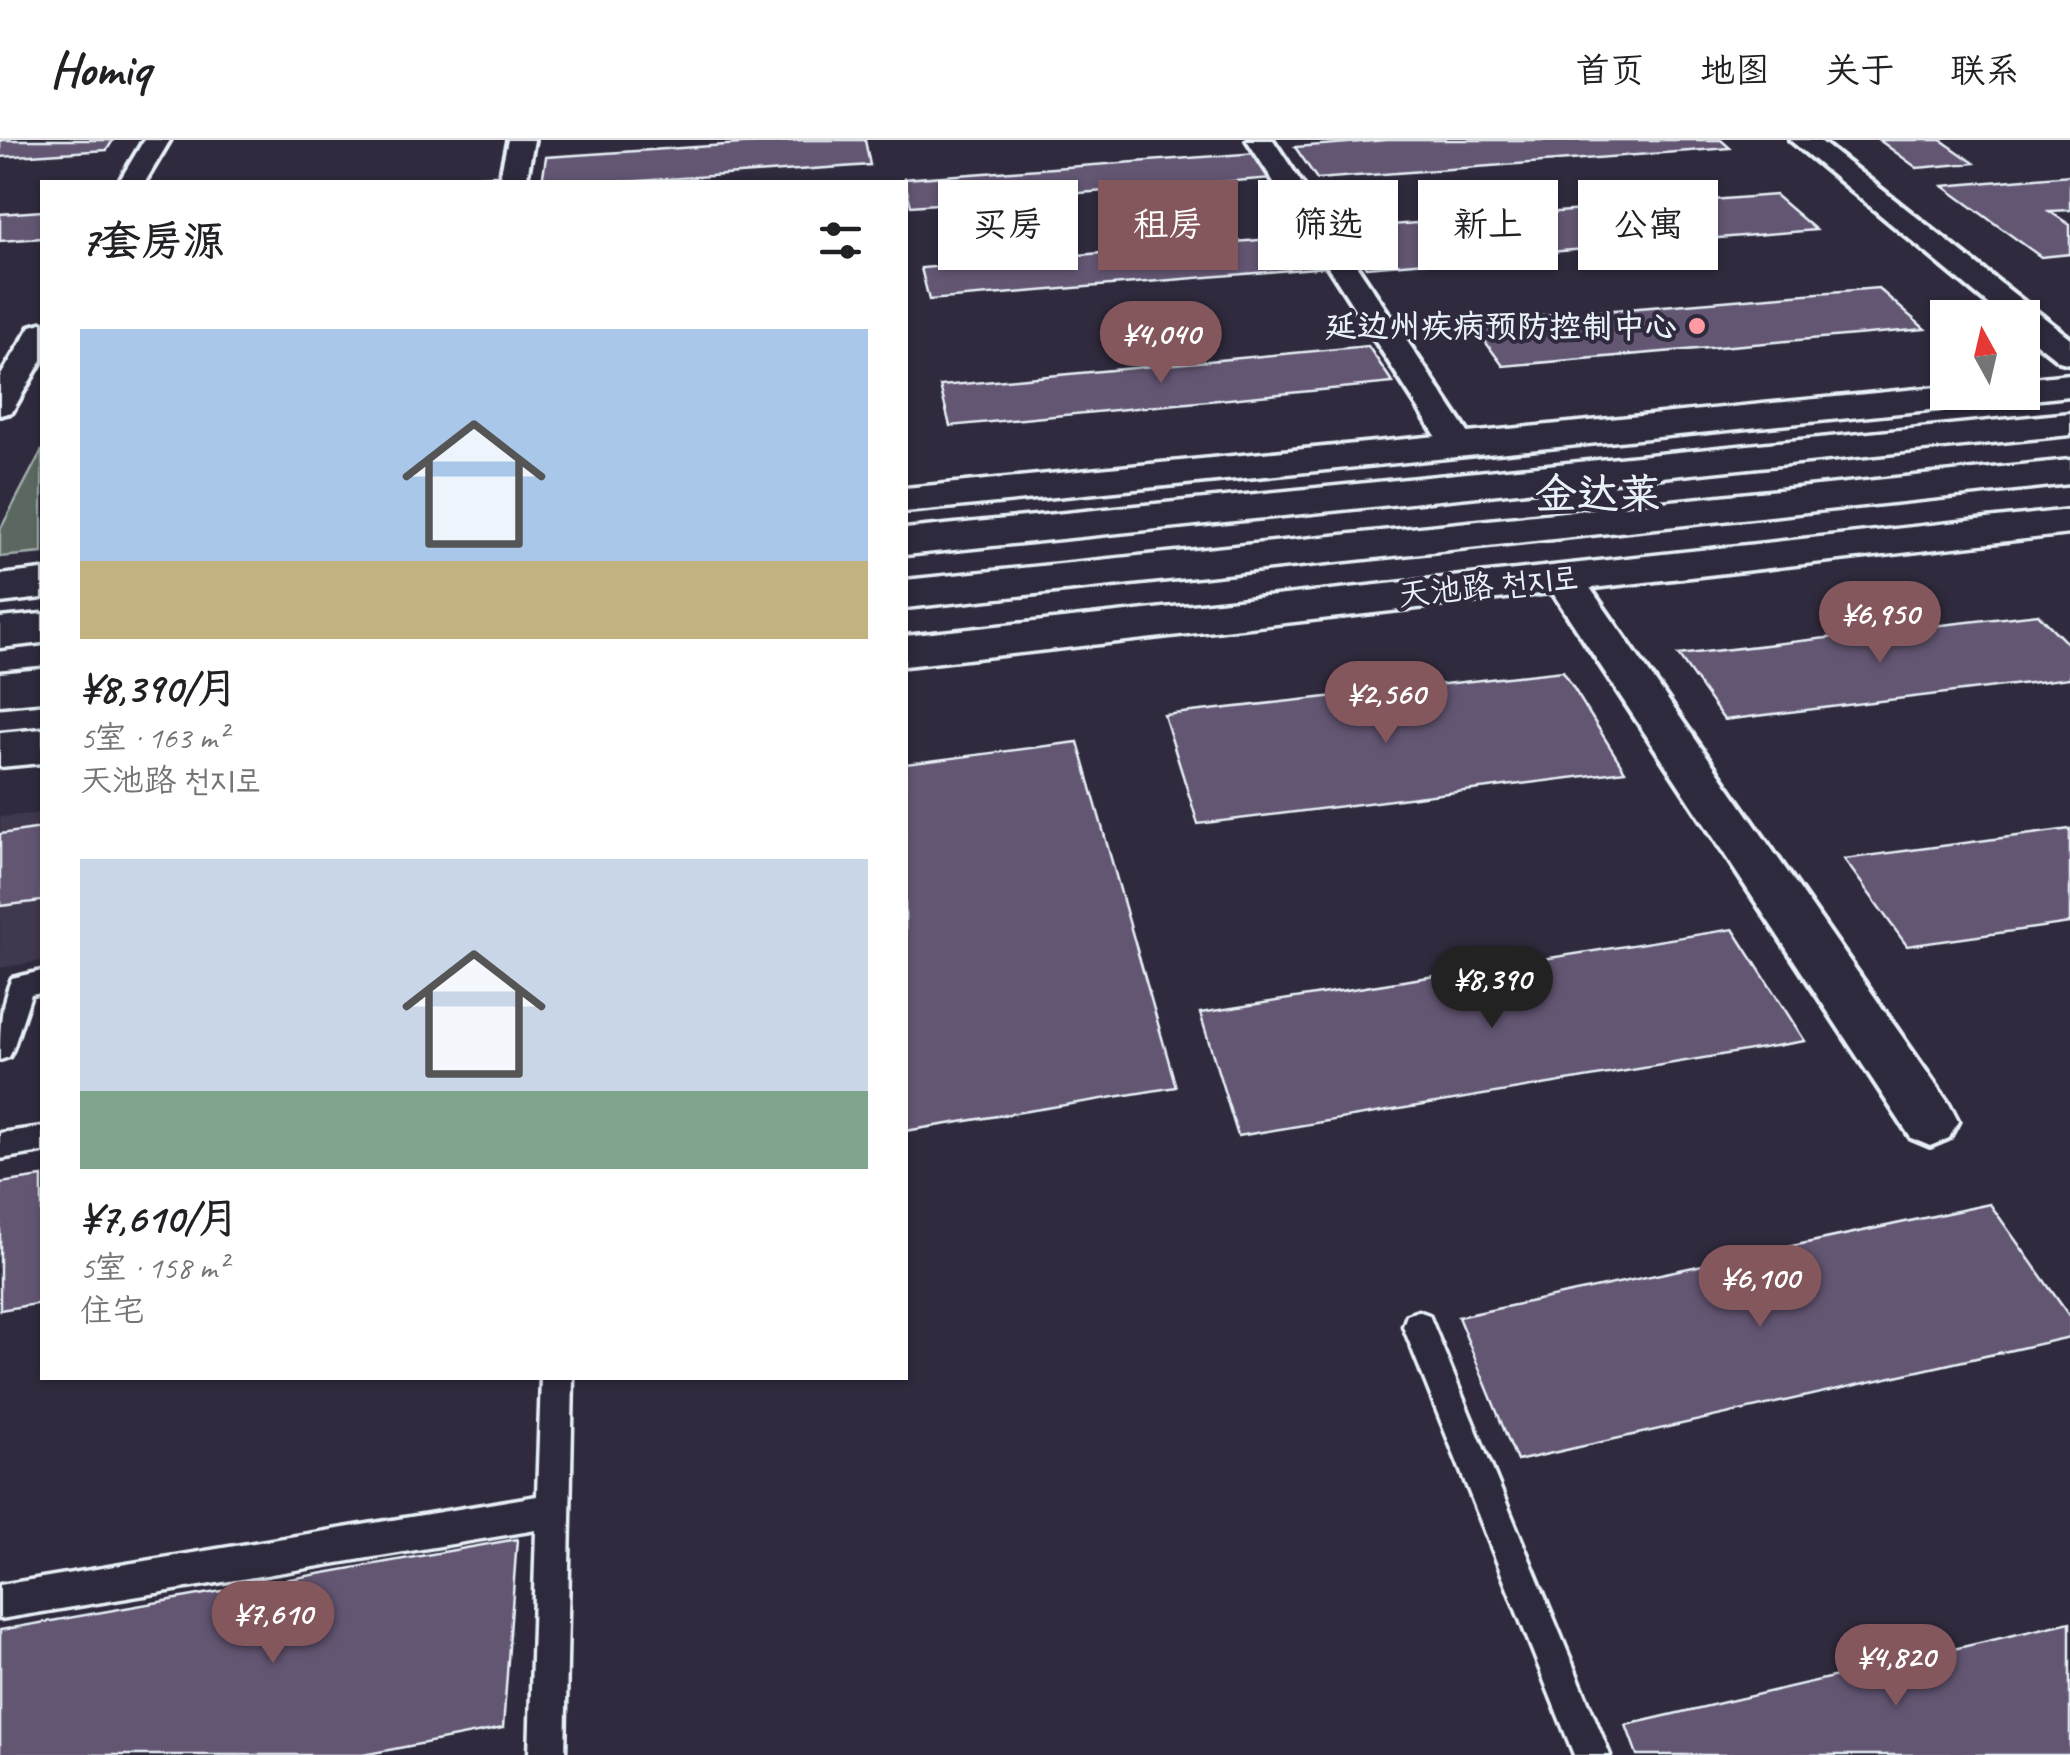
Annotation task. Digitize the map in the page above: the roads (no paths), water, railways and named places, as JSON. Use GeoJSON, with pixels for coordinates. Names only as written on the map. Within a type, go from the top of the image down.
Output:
{"type":"FeatureCollection","features":[{"type":"Feature","properties":{"kind":"main road"},"geometry":{"type":"LineString","coordinates":[[2040,388],[2070,385]]}},
{"type":"Feature","properties":{"kind":"main road"},"geometry":{"type":"LineString","coordinates":[[908,500],[1930,399]]}},
{"type":"Feature","properties":{"kind":"main road"},"geometry":{"type":"LineString","coordinates":[[908,542],[2070,424]]}},
{"type":"Feature","properties":{"kind":"main road","name":"天池路 천지로"},"geometry":{"type":"LineString","coordinates":[[908,594],[2070,472]]}},
{"type":"Feature","properties":{"kind":"main road","name":"天池路 천지로"},"geometry":{"type":"LineString","coordinates":[[908,651],[2070,522]]}},
{"type":"Feature","properties":{"kind":"main road"},"geometry":{"type":"LineString","coordinates":[[0,588],[40,584]]}},
{"type":"Feature","properties":{"kind":"main road"},"geometry":{"type":"LineString","coordinates":[[0,633],[40,629]]}},
{"type":"Feature","properties":{"kind":"main road"},"geometry":{"type":"LineString","coordinates":[[0,689],[40,685]]}},
{"type":"Feature","properties":{"kind":"main road"},"geometry":{"type":"LineString","coordinates":[[0,750],[40,746]]}},
{"type":"Feature","properties":{"kind":"street"},"geometry":{"type":"LineString","coordinates":[[133,180],[158,140]]}},
{"type":"Feature","properties":{"kind":"street"},"geometry":{"type":"LineString","coordinates":[[513,180],[521,140]]}},
{"type":"Feature","properties":{"kind":"street"},"geometry":{"type":"LineString","coordinates":[[1260,140],[1459,446]]}},
{"type":"Feature","properties":{"kind":"street"},"geometry":{"type":"LineString","coordinates":[[1803,140],[2070,354]]}},
{"type":"Feature","properties":{"kind":"street"},"geometry":{"type":"LineString","coordinates":[[0,405],[40,336]]}},
{"type":"Feature","properties":{"kind":"street"},"geometry":{"type":"LineString","coordinates":[[1564,578],[1930,1120]]}},
{"type":"Feature","properties":{"kind":"lane"},"geometry":{"type":"LineString","coordinates":[[0,1048],[21,984],[40,982]]}},
{"type":"Feature","properties":{"kind":"lane"},"geometry":{"type":"LineString","coordinates":[[0,1146],[40,1140]]}},
{"type":"Feature","properties":{"kind":"lane"},"geometry":{"type":"LineString","coordinates":[[1418,1326],[1592,1755]]}},
{"type":"Feature","properties":{"kind":"lane"},"geometry":{"type":"LineString","coordinates":[[546,1755],[557,1380]]}},
{"type":"Feature","properties":{"kind":"lane"},"geometry":{"type":"LineString","coordinates":[[0,1602],[554,1510]]}},
{"type":"Feature","properties":{"kind":"place","name":"延边州疾病预防控制中心"},"geometry":{"type":"Point","coordinates":[1697,326]}},
{"type":"Feature","properties":{"kind":"district","name":"金达莱"},"geometry":{"type":"Point","coordinates":[1598,494]}}]}
